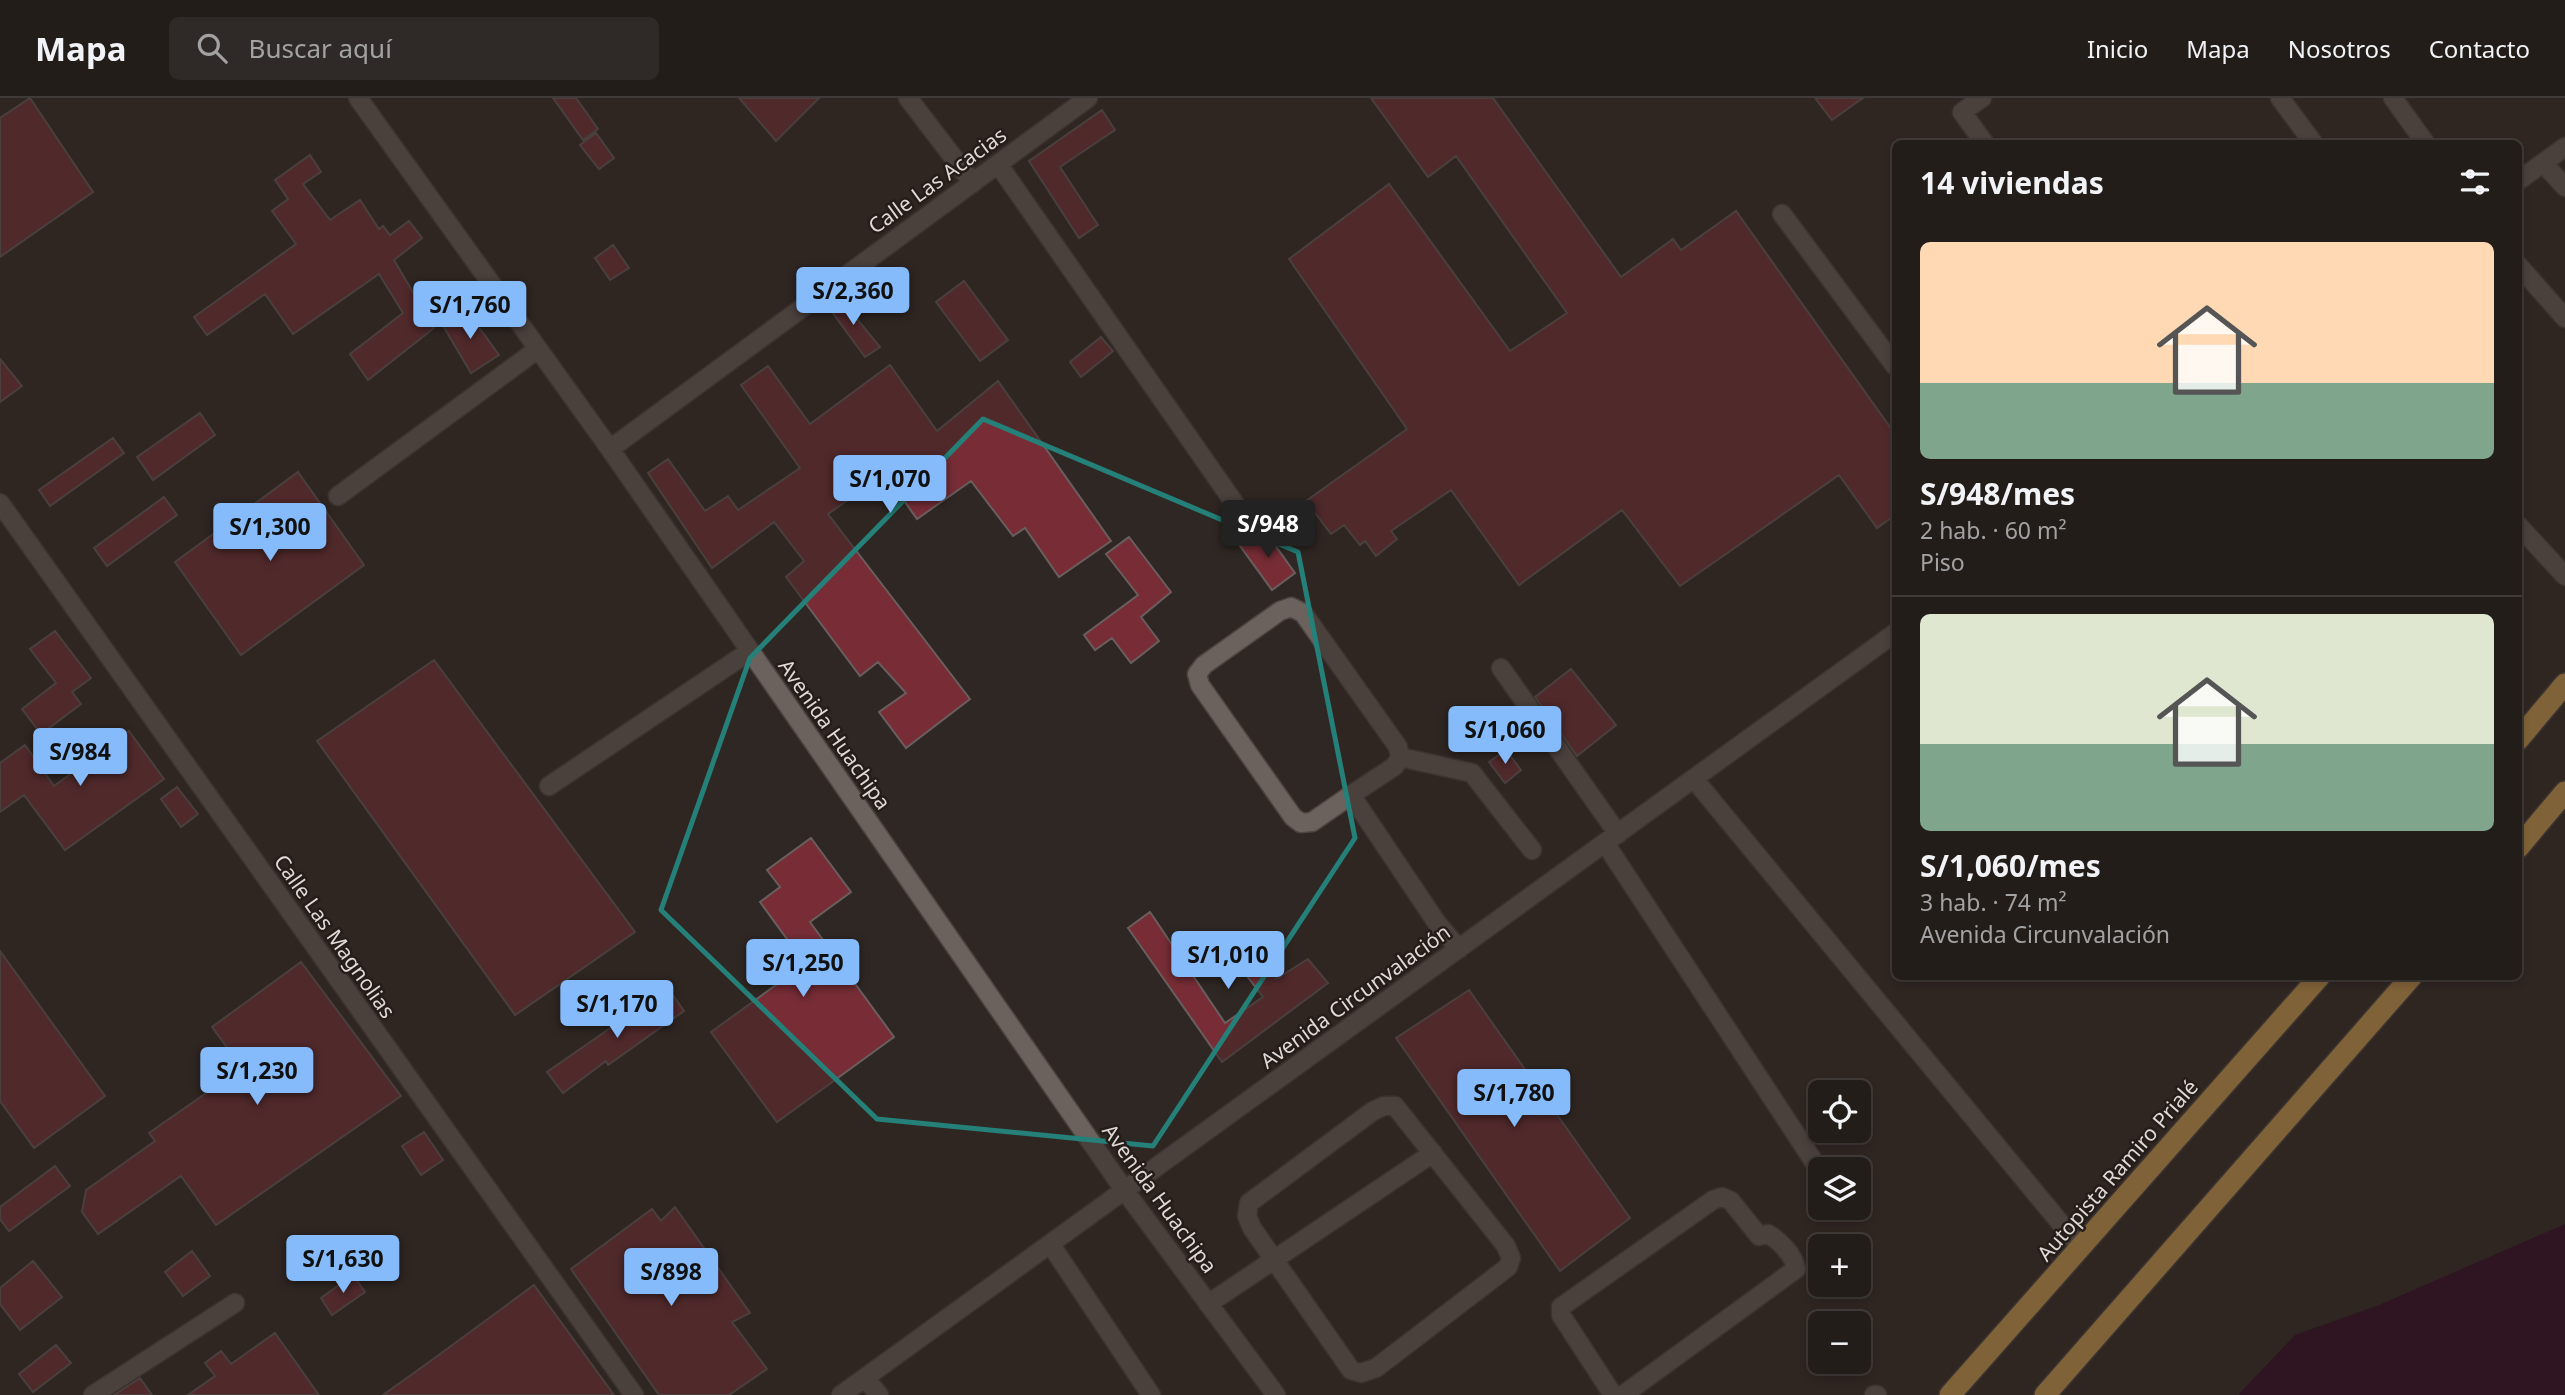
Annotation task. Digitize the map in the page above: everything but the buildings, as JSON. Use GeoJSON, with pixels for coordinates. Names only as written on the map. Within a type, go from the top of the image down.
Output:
{"type":"FeatureCollection","features":[{"type":"Feature","properties":{"kind":"highway"},"geometry":{"type":"LineString","coordinates":[[2522,735],[2565,684]]}},
{"type":"Feature","properties":{"kind":"highway"},"geometry":{"type":"LineString","coordinates":[[2522,844],[2565,792]]}},
{"type":"Feature","properties":{"kind":"highway","name":"Autopista Ramiro Prialé"},"geometry":{"type":"LineString","coordinates":[[1950,1395],[2316,980]]}},
{"type":"Feature","properties":{"kind":"highway"},"geometry":{"type":"LineString","coordinates":[[2045,1395],[2408,980]]}},
{"type":"Feature","properties":{"kind":"street","name":"Avenida Huachipa"},"geometry":{"type":"LineString","coordinates":[[358,98],[610,449],[1125,1191],[1276,1395]]}},
{"type":"Feature","properties":{"kind":"street"},"geometry":{"type":"LineString","coordinates":[[908,98],[973,183]]}},
{"type":"Feature","properties":{"kind":"street","name":"Calle Las Acacias"},"geometry":{"type":"LineString","coordinates":[[610,449],[1088,98]]}},
{"type":"Feature","properties":{"kind":"street"},"geometry":{"type":"LineString","coordinates":[[1982,98],[1962,112],[1982,140]]}},
{"type":"Feature","properties":{"kind":"street"},"geometry":{"type":"LineString","coordinates":[[2280,98],[2311,140]]}},
{"type":"Feature","properties":{"kind":"street"},"geometry":{"type":"LineString","coordinates":[[2393,98],[2423,140]]}},
{"type":"Feature","properties":{"kind":"street"},"geometry":{"type":"LineString","coordinates":[[2522,178],[2565,147]]}},
{"type":"Feature","properties":{"kind":"street"},"geometry":{"type":"LineString","coordinates":[[2543,163],[2565,187]]}},
{"type":"Feature","properties":{"kind":"street"},"geometry":{"type":"LineString","coordinates":[[998,164],[1250,524]]}},
{"type":"Feature","properties":{"kind":"street"},"geometry":{"type":"LineString","coordinates":[[1782,214],[1892,362]]}},
{"type":"Feature","properties":{"kind":"street"},"geometry":{"type":"LineString","coordinates":[[2522,270],[2565,318]]}},
{"type":"Feature","properties":{"kind":"street"},"geometry":{"type":"LineString","coordinates":[[338,496],[538,349]]}},
{"type":"Feature","properties":{"kind":"street","name":"Calle Las Magnolias"},"geometry":{"type":"LineString","coordinates":[[0,503],[634,1395]]}},
{"type":"Feature","properties":{"kind":"street"},"geometry":{"type":"LineString","coordinates":[[2522,529],[2565,576]]}},
{"type":"Feature","properties":{"kind":"street"},"geometry":{"type":"LineString","coordinates":[[1292,607],[1303,613],[1398,747],[1400,757],[1395,766],[1312,822],[1301,823],[1293,817],[1200,685],[1197,674],[1204,665],[1280,611],[1292,607]]}},
{"type":"Feature","properties":{"kind":"street","name":"Avenida Circunvalación"},"geometry":{"type":"LineString","coordinates":[[841,1395],[1892,635]]}},
{"type":"Feature","properties":{"kind":"street"},"geometry":{"type":"LineString","coordinates":[[549,786],[750,651]]}},
{"type":"Feature","properties":{"kind":"street"},"geometry":{"type":"LineString","coordinates":[[1501,668],[1612,839],[1811,1157]]}},
{"type":"Feature","properties":{"kind":"street"},"geometry":{"type":"LineString","coordinates":[[1400,757],[1472,773],[1532,850]]}},
{"type":"Feature","properties":{"kind":"street"},"geometry":{"type":"LineString","coordinates":[[1694,779],[2081,1248]]}},
{"type":"Feature","properties":{"kind":"street"},"geometry":{"type":"LineString","coordinates":[[1351,795],[1437,923],[1459,949]]}},
{"type":"Feature","properties":{"kind":"street"},"geometry":{"type":"LineString","coordinates":[[1395,1106],[1506,1247],[1511,1258],[1508,1267],[1376,1368],[1361,1373],[1351,1370],[1274,1259],[1252,1228],[1247,1216],[1249,1203],[1373,1111],[1395,1106]]}},
{"type":"Feature","properties":{"kind":"street"},"geometry":{"type":"LineString","coordinates":[[1208,1304],[1433,1153]]}},
{"type":"Feature","properties":{"kind":"street"},"geometry":{"type":"LineString","coordinates":[[1613,1395],[1561,1315],[1561,1307],[1713,1200],[1722,1197],[1731,1201],[1759,1236],[1768,1234],[1776,1238],[1795,1261],[1797,1269],[1623,1395]]}},
{"type":"Feature","properties":{"kind":"street"},"geometry":{"type":"LineString","coordinates":[[1051,1245],[1151,1395]]}},
{"type":"Feature","properties":{"kind":"street"},"geometry":{"type":"LineString","coordinates":[[93,1395],[235,1303]]}},
{"type":"Feature","properties":{"kind":"street"},"geometry":{"type":"LineString","coordinates":[[865,1378],[879,1395]]}},
{"type":"Feature","properties":{"kind":"highlighted area"},"geometry":{"type":"Polygon","coordinates":[[[983,419],[1298,552],[1355,838],[1153,1146],[877,1119],[661,910],[750,658],[983,419]]]}},
{"type":"Feature","properties":{"kind":"shaded area"},"geometry":{"type":"Polygon","coordinates":[[[2565,1224],[2565,1395],[2238,1395],[2295,1335],[2379,1305],[2565,1224]]]}}]}
